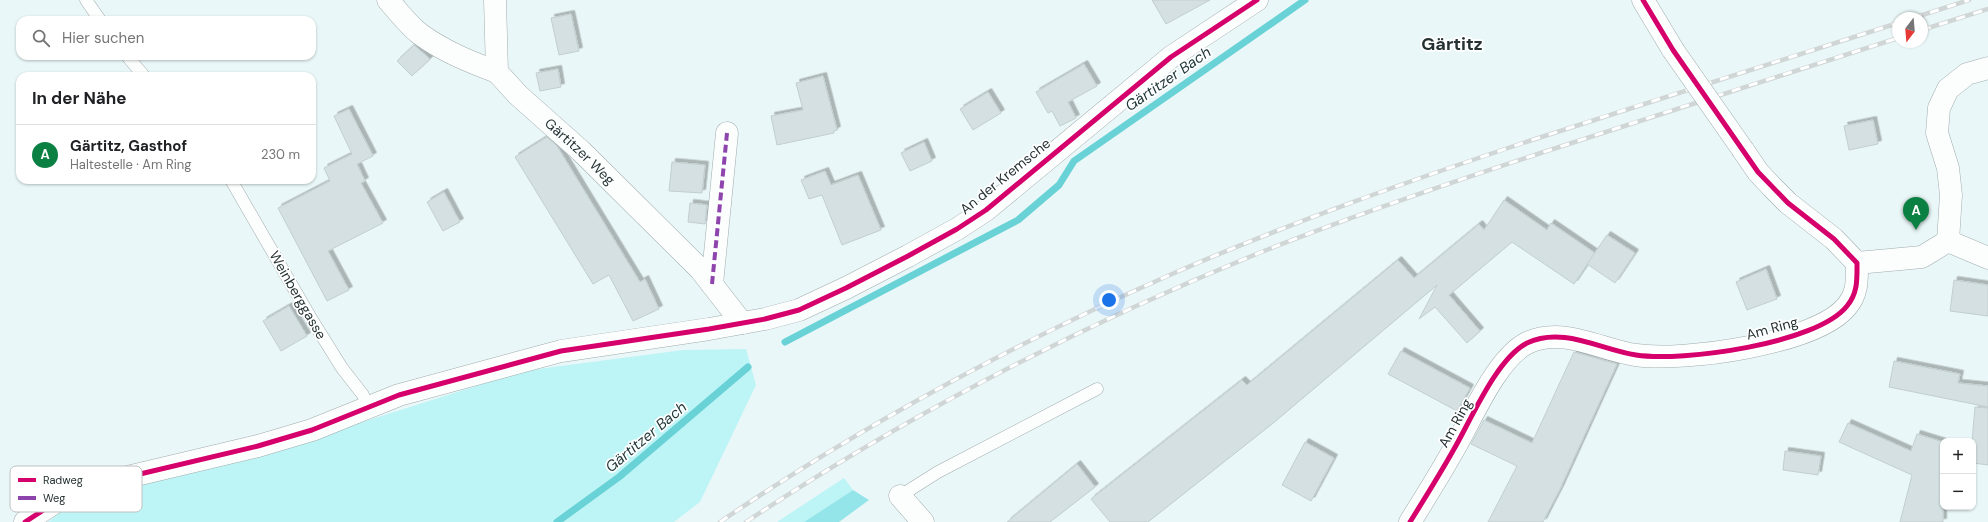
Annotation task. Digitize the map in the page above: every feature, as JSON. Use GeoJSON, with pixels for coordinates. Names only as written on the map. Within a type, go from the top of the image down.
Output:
{"type":"FeatureCollection","features":[{"type":"Feature","properties":{"kind":"street"},"geometry":{"type":"LineString","coordinates":[[388,0],[419,33],[447,51],[472,63],[497,72],[495,0]]}},
{"type":"Feature","properties":{"kind":"street","name":"An der Kremsche"},"geometry":{"type":"LineString","coordinates":[[142,474],[258,446],[312,430],[399,395],[561,351],[742,323],[799,310],[846,288],[958,229],[986,210],[1171,57],[1257,0]]}},
{"type":"Feature","properties":{"kind":"street"},"geometry":{"type":"LineString","coordinates":[[1642,0],[1673,50],[1758,172],[1777,193],[1806,218],[1834,239],[1857,263],[1922,257],[1948,241]]}},
{"type":"Feature","properties":{"kind":"street"},"geometry":{"type":"LineString","coordinates":[[1948,241],[1951,195],[1948,168],[1937,133],[1939,108],[1948,89],[1967,74],[1988,68]]}},
{"type":"Feature","properties":{"kind":"street","name":"Gärtitzer Weg"},"geometry":{"type":"LineString","coordinates":[[497,72],[518,95],[581,151],[700,269],[742,323]]}},
{"type":"Feature","properties":{"kind":"street"},"geometry":{"type":"LineString","coordinates":[[712,284],[727,133]]}},
{"type":"Feature","properties":{"kind":"street"},"geometry":{"type":"LineString","coordinates":[[1948,241],[1988,258]]}},
{"type":"Feature","properties":{"kind":"street","name":"Am Ring"},"geometry":{"type":"LineString","coordinates":[[1410,522],[1496,374],[1511,356],[1527,344],[1547,338],[1575,338],[1636,355],[1669,357],[1753,347],[1774,342],[1805,331],[1831,319],[1847,307],[1857,290],[1857,263]]}},
{"type":"Feature","properties":{"kind":"street"},"geometry":{"type":"LineString","coordinates":[[900,496],[923,522]]}},
{"type":"Feature","properties":{"kind":"street","name":"An der Kremsche"},"geometry":{"type":"LineString","coordinates":[[25,522],[40,512]]}},
{"type":"Feature","properties":{"kind":"lane"},"geometry":{"type":"LineString","coordinates":[[86,0],[97,16]]}},
{"type":"Feature","properties":{"kind":"lane"},"geometry":{"type":"LineString","coordinates":[[130,60],[141,72]]}},
{"type":"Feature","properties":{"kind":"lane","name":"Weinberggasse"},"geometry":{"type":"LineString","coordinates":[[233,184],[312,320],[342,368],[363,395],[368,407]]}},
{"type":"Feature","properties":{"kind":"lane"},"geometry":{"type":"LineString","coordinates":[[900,496],[938,472],[1097,389]]}},
{"type":"Feature","properties":{"kind":"shaded area"},"geometry":{"type":"Polygon","coordinates":[[[746,349],[756,385],[700,502],[674,522],[48,522],[61,512],[142,512],[142,484],[309,439],[523,371],[683,350],[746,349]]]}},
{"type":"Feature","properties":{"kind":"shaded area"},"geometry":{"type":"Polygon","coordinates":[[[844,478],[853,490],[804,522],[777,522],[844,478]]]}},
{"type":"Feature","properties":{"kind":"shaded area"},"geometry":{"type":"Polygon","coordinates":[[[853,490],[869,500],[839,522],[804,522],[853,490]]]}},
{"type":"Feature","properties":{"kind":"building"},"geometry":{"type":"Polygon","coordinates":[[[1152,0],[1210,0],[1166,24],[1152,0]]]}},
{"type":"Feature","properties":{"kind":"building"},"geometry":{"type":"Polygon","coordinates":[[[571,14],[579,51],[559,55],[551,18],[571,14]]]}},
{"type":"Feature","properties":{"kind":"building"},"geometry":{"type":"Polygon","coordinates":[[[414,45],[430,59],[412,76],[397,61],[414,45]]]}},
{"type":"Feature","properties":{"kind":"building"},"geometry":{"type":"Polygon","coordinates":[[[1084,64],[1097,86],[1068,102],[1076,118],[1060,126],[1052,111],[1048,113],[1036,92],[1084,64]]]}},
{"type":"Feature","properties":{"kind":"building"},"geometry":{"type":"Polygon","coordinates":[[[558,69],[561,87],[540,91],[536,73],[558,69]]]}},
{"type":"Feature","properties":{"kind":"building"},"geometry":{"type":"Polygon","coordinates":[[[823,76],[837,130],[834,131],[834,133],[777,145],[771,116],[803,110],[796,83],[823,76]]]}},
{"type":"Feature","properties":{"kind":"building"},"geometry":{"type":"Polygon","coordinates":[[[988,92],[1001,113],[973,130],[960,109],[988,92]]]}},
{"type":"Feature","properties":{"kind":"building"},"geometry":{"type":"Polygon","coordinates":[[[349,109],[373,156],[357,164],[365,181],[361,183],[383,223],[328,251],[349,290],[327,301],[278,208],[330,181],[324,168],[352,154],[334,116],[349,109]]]}},
{"type":"Feature","properties":{"kind":"building"},"geometry":{"type":"Polygon","coordinates":[[[1873,120],[1878,144],[1849,150],[1844,126],[1873,120]]]}},
{"type":"Feature","properties":{"kind":"building"},"geometry":{"type":"Polygon","coordinates":[[[547,137],[557,146],[640,282],[645,279],[659,309],[633,321],[609,275],[593,284],[515,157],[547,137]]]}},
{"type":"Feature","properties":{"kind":"building"},"geometry":{"type":"Polygon","coordinates":[[[924,142],[932,161],[910,171],[901,153],[924,142]]]}},
{"type":"Feature","properties":{"kind":"building"},"geometry":{"type":"Polygon","coordinates":[[[672,162],[705,165],[702,193],[669,191],[672,162]]]}},
{"type":"Feature","properties":{"kind":"building"},"geometry":{"type":"Polygon","coordinates":[[[825,171],[831,185],[858,175],[881,230],[842,245],[822,195],[809,199],[801,180],[825,171]]]}},
{"type":"Feature","properties":{"kind":"building"},"geometry":{"type":"Polygon","coordinates":[[[444,192],[460,222],[443,231],[427,202],[444,192]]]}},
{"type":"Feature","properties":{"kind":"building"},"geometry":{"type":"Polygon","coordinates":[[[1504,200],[1547,230],[1551,223],[1595,253],[1574,284],[1512,242],[1449,295],[1480,331],[1467,343],[1435,307],[1419,319],[1437,285],[1272,424],[1148,522],[1110,522],[1091,499],[1242,380],[1247,385],[1398,260],[1414,278],[1479,224],[1484,230],[1504,200]]]}},
{"type":"Feature","properties":{"kind":"building"},"geometry":{"type":"Polygon","coordinates":[[[690,203],[707,205],[705,224],[688,222],[690,203]]]}},
{"type":"Feature","properties":{"kind":"building"},"geometry":{"type":"Polygon","coordinates":[[[1607,235],[1635,253],[1615,283],[1587,264],[1607,235]]]}},
{"type":"Feature","properties":{"kind":"building"},"geometry":{"type":"Polygon","coordinates":[[[1766,269],[1777,299],[1747,310],[1736,282],[1766,269]]]}},
{"type":"Feature","properties":{"kind":"building"},"geometry":{"type":"Polygon","coordinates":[[[1954,280],[1988,285],[1988,316],[1950,311],[1954,280]]]}},
{"type":"Feature","properties":{"kind":"building"},"geometry":{"type":"Polygon","coordinates":[[[289,306],[307,336],[281,351],[263,321],[289,306]]]}},
{"type":"Feature","properties":{"kind":"building"},"geometry":{"type":"Polygon","coordinates":[[[1401,351],[1470,388],[1457,411],[1388,374],[1401,351]]]}},
{"type":"Feature","properties":{"kind":"building"},"geometry":{"type":"Polygon","coordinates":[[[1574,352],[1617,364],[1560,489],[1543,522],[1488,522],[1517,466],[1471,444],[1484,420],[1532,443],[1574,352]]]}},
{"type":"Feature","properties":{"kind":"building"},"geometry":{"type":"Polygon","coordinates":[[[1894,361],[1960,374],[1958,383],[1988,386],[1988,407],[1889,387],[1894,361]]]}},
{"type":"Feature","properties":{"kind":"building"},"geometry":{"type":"Polygon","coordinates":[[[1975,407],[1988,408],[1988,465],[1976,463],[1976,438],[1972,438],[1975,407]]]}},
{"type":"Feature","properties":{"kind":"building"},"geometry":{"type":"Polygon","coordinates":[[[1848,423],[1911,451],[1917,434],[1940,441],[1940,510],[1943,510],[1943,522],[1900,522],[1912,475],[1839,442],[1848,423]]]}},
{"type":"Feature","properties":{"kind":"building"},"geometry":{"type":"Polygon","coordinates":[[[1305,442],[1334,458],[1311,501],[1282,485],[1305,442]]]}},
{"type":"Feature","properties":{"kind":"building"},"geometry":{"type":"Polygon","coordinates":[[[1785,451],[1821,456],[1818,475],[1783,470],[1785,451]]]}},
{"type":"Feature","properties":{"kind":"building"},"geometry":{"type":"Polygon","coordinates":[[[1077,464],[1095,487],[1050,522],[1007,522],[1077,464]]]}},
{"type":"Feature","properties":{"kind":"waterway","name":"Gärtitzer Bach"},"geometry":{"type":"LineString","coordinates":[[785,342],[1018,220],[1059,185],[1074,161],[1305,0]]}},
{"type":"Feature","properties":{"kind":"waterway","name":"Gärtitzer Bach"},"geometry":{"type":"LineString","coordinates":[[557,522],[619,477],[748,367]]}},
{"type":"Feature","properties":{"kind":"railway"},"geometry":{"type":"LineString","coordinates":[[1928,13],[1969,0]]}},
{"type":"Feature","properties":{"kind":"railway"},"geometry":{"type":"LineString","coordinates":[[1928,28],[1988,9]]}},
{"type":"Feature","properties":{"kind":"railway"},"geometry":{"type":"LineString","coordinates":[[720,522],[774,486],[884,419],[998,357],[1113,300],[1216,255],[1349,203],[1484,156],[1892,25]]}},
{"type":"Feature","properties":{"kind":"railway"},"geometry":{"type":"LineString","coordinates":[[746,522],[869,445],[932,409],[1060,342],[1192,281],[1295,239],[1367,212],[1477,174],[1892,40]]}},
{"type":"Feature","properties":{"kind":"marked path"},"geometry":{"type":"LineString","coordinates":[[712,284],[727,133]]}},
{"type":"Feature","properties":{"kind":"cycle path"},"geometry":{"type":"LineString","coordinates":[[142,474],[258,446],[312,430],[399,395],[561,351],[709,329],[765,319],[799,310],[908,256],[957,229],[986,210],[1171,57],[1257,0]]}},
{"type":"Feature","properties":{"kind":"cycle path"},"geometry":{"type":"LineString","coordinates":[[1410,522],[1449,458],[1485,391],[1505,362],[1527,343],[1541,338],[1554,337],[1582,341],[1636,355],[1684,356],[1715,353],[1779,340],[1808,331],[1831,319],[1851,301],[1856,286],[1857,263],[1834,239],[1788,203],[1758,172],[1673,50],[1643,0]]}},
{"type":"Feature","properties":{"kind":"cycle path"},"geometry":{"type":"LineString","coordinates":[[25,522],[40,512]]}},
{"type":"Feature","properties":{"kind":"place","name":"Gärtitz, Gasthof"},"geometry":{"type":"Point","coordinates":[1916,230]}},
{"type":"Feature","properties":{"kind":"district","name":"Gärtitz"},"geometry":{"type":"Point","coordinates":[1452,44]}}]}
